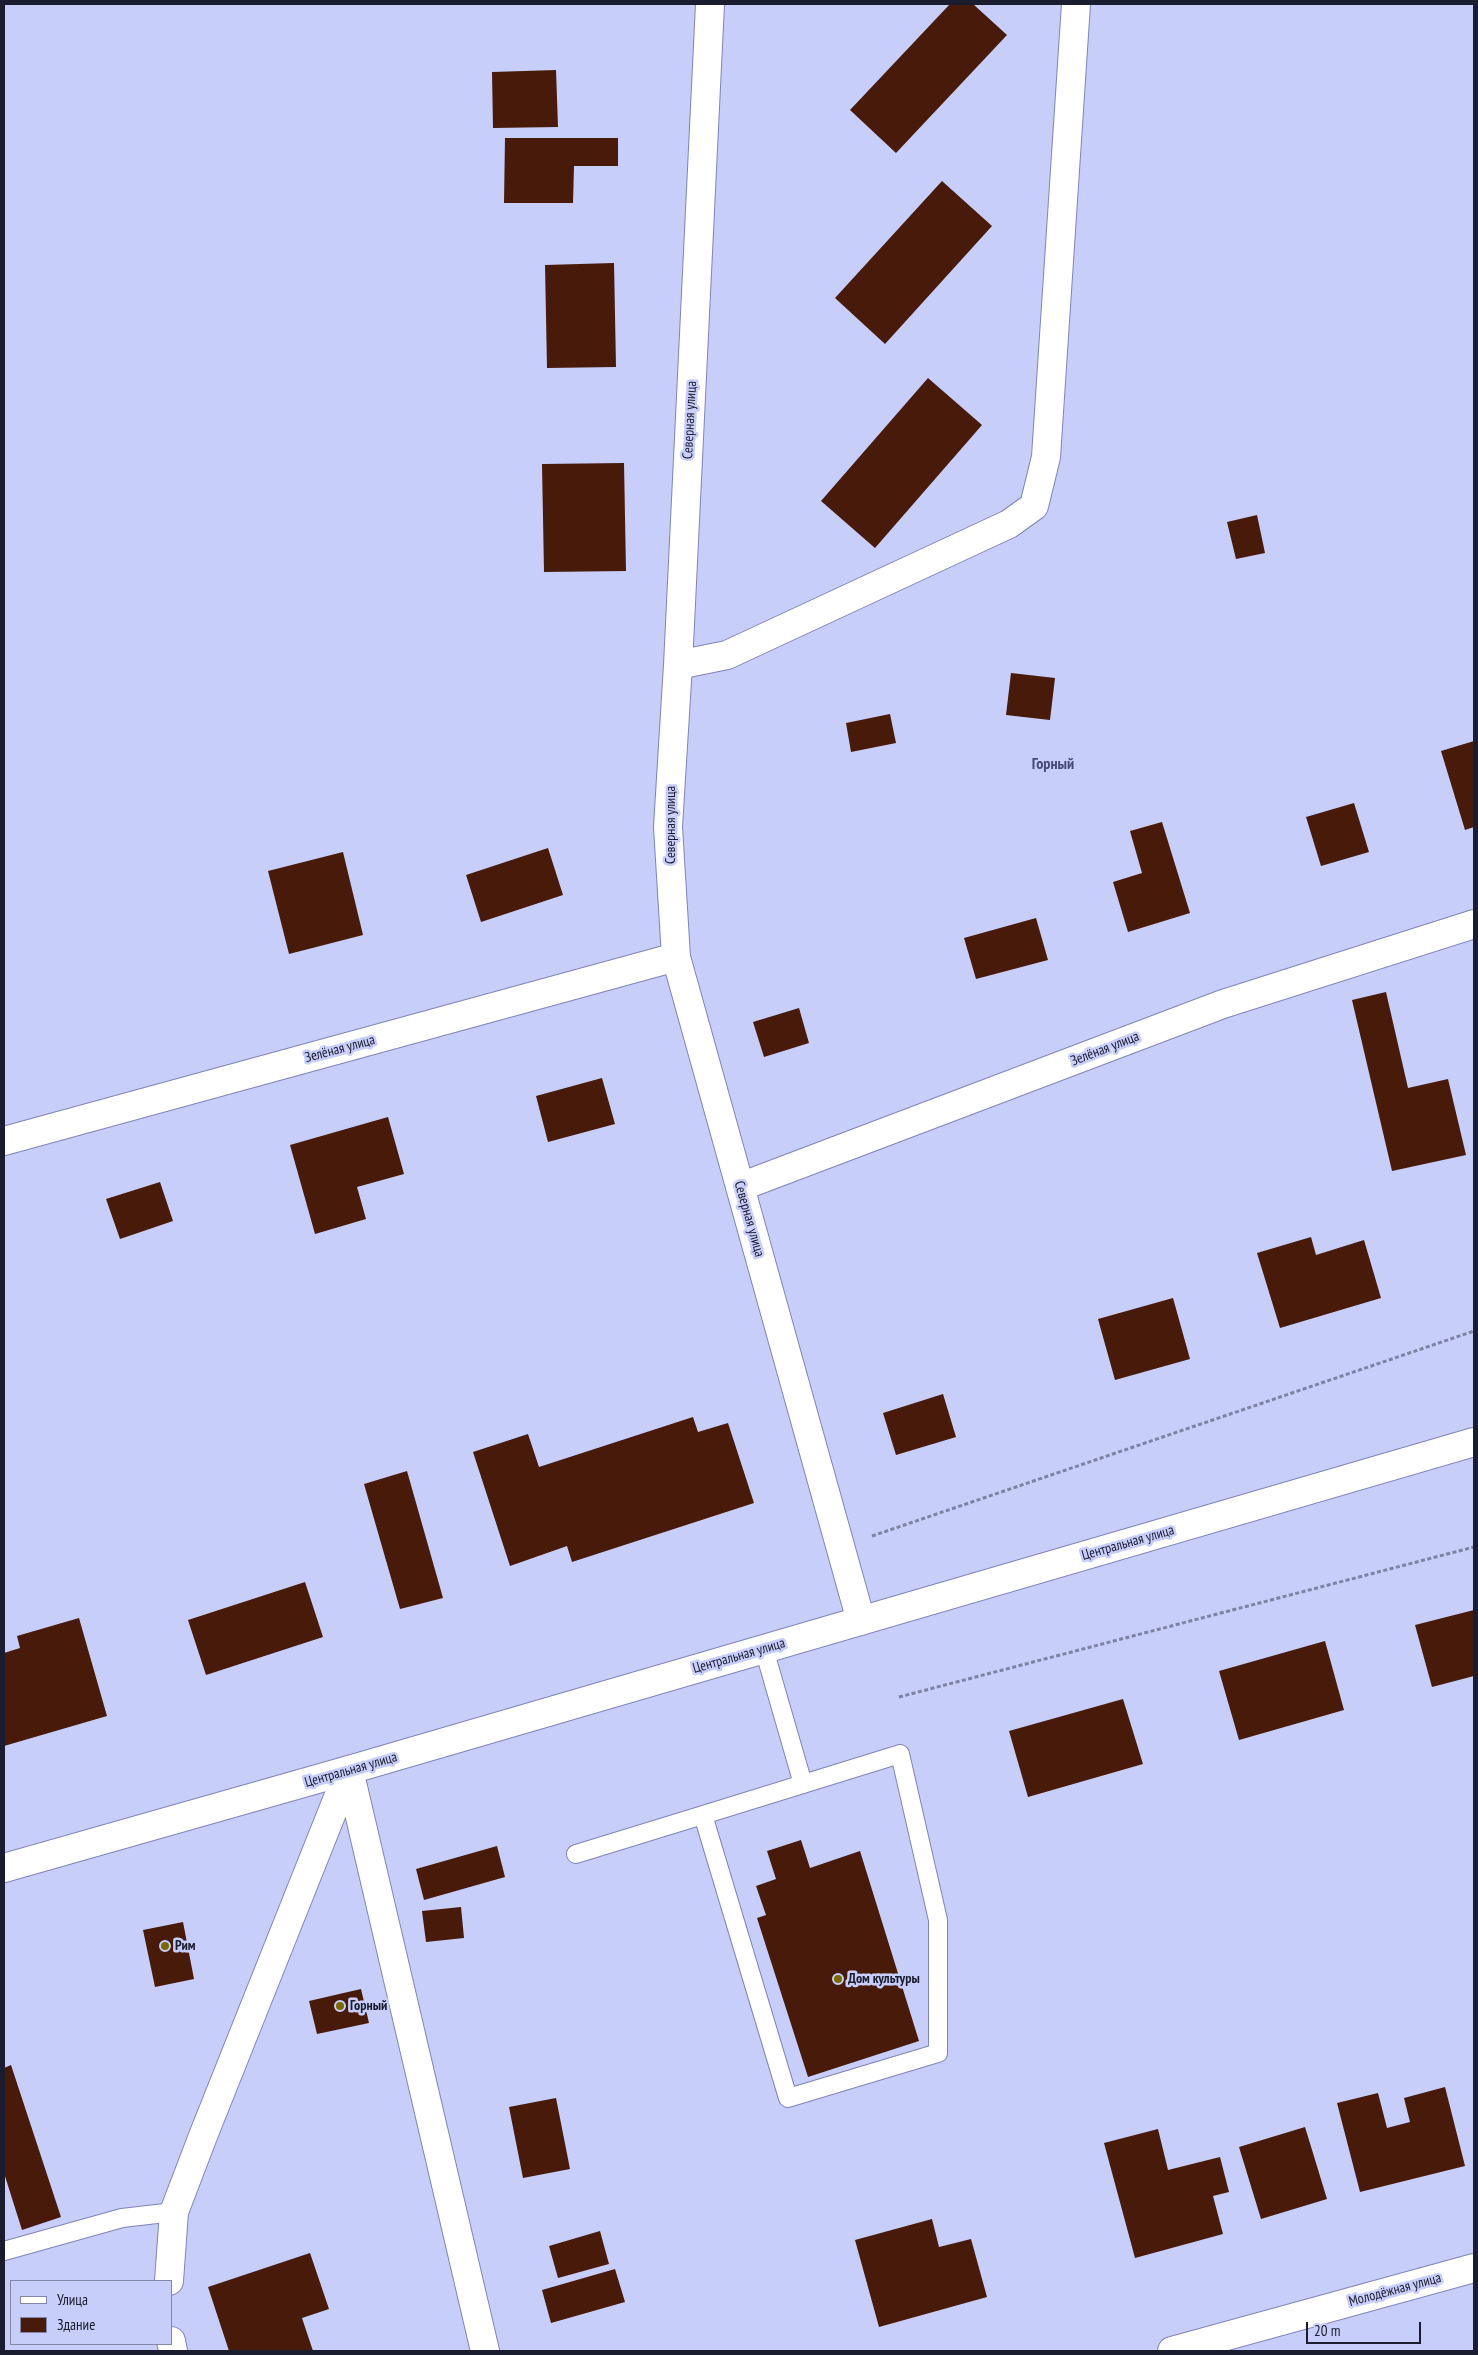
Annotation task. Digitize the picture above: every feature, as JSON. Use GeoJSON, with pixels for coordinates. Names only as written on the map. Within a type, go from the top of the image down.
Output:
{"type":"FeatureCollection","features":[{"type":"Feature","properties":{"kind":"street","name":"Северная улица"},"geometry":{"type":"LineString","coordinates":[[710,4],[678,665],[668,827],[676,957],[861,1621]]}},
{"type":"Feature","properties":{"kind":"street"},"geometry":{"type":"LineString","coordinates":[[678,665],[727,656],[1010,524],[1034,506],[1046,457],[1076,4]]}},
{"type":"Feature","properties":{"kind":"street","name":"Зелёная улица"},"geometry":{"type":"LineString","coordinates":[[740,1187],[1224,1004],[1474,924]]}},
{"type":"Feature","properties":{"kind":"street","name":"Зелёная улица"},"geometry":{"type":"LineString","coordinates":[[4,1141],[676,957]]}},
{"type":"Feature","properties":{"kind":"street","name":"Центральная улица"},"geometry":{"type":"LineString","coordinates":[[4,1868],[349,1770],[1474,1442]]}},
{"type":"Feature","properties":{"kind":"street"},"geometry":{"type":"LineString","coordinates":[[169,2280],[174,2212],[349,1770]]}},
{"type":"Feature","properties":{"kind":"street"},"geometry":{"type":"LineString","coordinates":[[349,1770],[484,2351]]}},
{"type":"Feature","properties":{"kind":"street","name":"Молодёжная улица"},"geometry":{"type":"LineString","coordinates":[[1172,2351],[1474,2268]]}},
{"type":"Feature","properties":{"kind":"lane"},"geometry":{"type":"LineString","coordinates":[[764,1649],[803,1784]]}},
{"type":"Feature","properties":{"kind":"lane"},"geometry":{"type":"LineString","coordinates":[[576,1854],[900,1754],[938,1920],[938,2053],[788,2098],[703,1815]]}},
{"type":"Feature","properties":{"kind":"lane"},"geometry":{"type":"LineString","coordinates":[[4,2251],[122,2218],[174,2212]]}},
{"type":"Feature","properties":{"kind":"path"},"geometry":{"type":"LineString","coordinates":[[840,1546],[1474,1331]]}},
{"type":"Feature","properties":{"kind":"path"},"geometry":{"type":"LineString","coordinates":[[899,1697],[1474,1547]]}},
{"type":"Feature","properties":{"kind":"building"},"geometry":{"type":"Polygon","coordinates":[[[950,4],[973,4],[1007,35],[896,153],[850,110],[950,4]]]}},
{"type":"Feature","properties":{"kind":"building"},"geometry":{"type":"Polygon","coordinates":[[[556,70],[558,127],[493,128],[492,72],[556,70]]]}},
{"type":"Feature","properties":{"kind":"building"},"geometry":{"type":"Polygon","coordinates":[[[505,138],[618,138],[618,166],[574,166],[573,203],[504,203],[505,138]]]}},
{"type":"Feature","properties":{"kind":"building"},"geometry":{"type":"Polygon","coordinates":[[[942,181],[992,226],[885,344],[835,298],[942,181]]]}},
{"type":"Feature","properties":{"kind":"building"},"geometry":{"type":"Polygon","coordinates":[[[614,263],[616,367],[547,368],[545,265],[614,263]]]}},
{"type":"Feature","properties":{"kind":"building"},"geometry":{"type":"Polygon","coordinates":[[[928,378],[982,425],[875,548],[821,501],[928,378]]]}},
{"type":"Feature","properties":{"kind":"building"},"geometry":{"type":"Polygon","coordinates":[[[624,463],[626,571],[544,572],[542,464],[624,463]]]}},
{"type":"Feature","properties":{"kind":"building"},"geometry":{"type":"Polygon","coordinates":[[[1257,515],[1265,553],[1236,559],[1227,522],[1257,515]]]}},
{"type":"Feature","properties":{"kind":"building"},"geometry":{"type":"Polygon","coordinates":[[[1011,673],[1055,678],[1050,720],[1006,715],[1011,673]]]}},
{"type":"Feature","properties":{"kind":"building"},"geometry":{"type":"Polygon","coordinates":[[[890,714],[896,743],[851,752],[846,723],[890,714]]]}},
{"type":"Feature","properties":{"kind":"building"},"geometry":{"type":"Polygon","coordinates":[[[1474,741],[1474,827],[1465,830],[1441,751],[1474,741]]]}},
{"type":"Feature","properties":{"kind":"building"},"geometry":{"type":"Polygon","coordinates":[[[1354,803],[1369,852],[1321,866],[1306,817],[1354,803]]]}},
{"type":"Feature","properties":{"kind":"building"},"geometry":{"type":"Polygon","coordinates":[[[1162,822],[1190,913],[1128,932],[1113,882],[1142,873],[1130,831],[1162,822]]]}},
{"type":"Feature","properties":{"kind":"building"},"geometry":{"type":"Polygon","coordinates":[[[548,848],[563,895],[481,922],[466,875],[548,848]]]}},
{"type":"Feature","properties":{"kind":"building"},"geometry":{"type":"Polygon","coordinates":[[[343,852],[363,935],[289,954],[268,871],[343,852]]]}},
{"type":"Feature","properties":{"kind":"building"},"geometry":{"type":"Polygon","coordinates":[[[1036,918],[1048,960],[976,979],[964,938],[1036,918]]]}},
{"type":"Feature","properties":{"kind":"building"},"geometry":{"type":"Polygon","coordinates":[[[1386,992],[1408,1088],[1448,1079],[1466,1155],[1392,1171],[1352,1000],[1386,992]]]}},
{"type":"Feature","properties":{"kind":"building"},"geometry":{"type":"Polygon","coordinates":[[[799,1008],[809,1043],[764,1057],[753,1022],[799,1008]]]}},
{"type":"Feature","properties":{"kind":"building"},"geometry":{"type":"Polygon","coordinates":[[[602,1078],[615,1124],[548,1142],[536,1096],[602,1078]]]}},
{"type":"Feature","properties":{"kind":"building"},"geometry":{"type":"Polygon","coordinates":[[[388,1117],[404,1174],[357,1187],[366,1219],[315,1234],[290,1145],[388,1117]]]}},
{"type":"Feature","properties":{"kind":"building"},"geometry":{"type":"Polygon","coordinates":[[[160,1182],[173,1221],[120,1239],[106,1199],[160,1182]]]}},
{"type":"Feature","properties":{"kind":"building"},"geometry":{"type":"Polygon","coordinates":[[[1311,1237],[1316,1255],[1364,1240],[1381,1298],[1280,1328],[1257,1253],[1311,1237]]]}},
{"type":"Feature","properties":{"kind":"building"},"geometry":{"type":"Polygon","coordinates":[[[1173,1298],[1190,1359],[1115,1380],[1098,1319],[1173,1298]]]}},
{"type":"Feature","properties":{"kind":"building"},"geometry":{"type":"Polygon","coordinates":[[[943,1394],[956,1437],[896,1455],[883,1413],[943,1394]]]}},
{"type":"Feature","properties":{"kind":"building"},"geometry":{"type":"Polygon","coordinates":[[[693,1417],[698,1432],[728,1423],[754,1503],[572,1562],[567,1546],[510,1566],[473,1452],[528,1434],[539,1467],[693,1417]]]}},
{"type":"Feature","properties":{"kind":"building"},"geometry":{"type":"Polygon","coordinates":[[[407,1471],[443,1598],[400,1609],[364,1484],[407,1471]]]}},
{"type":"Feature","properties":{"kind":"building"},"geometry":{"type":"Polygon","coordinates":[[[305,1582],[323,1637],[206,1675],[188,1620],[305,1582]]]}},
{"type":"Feature","properties":{"kind":"building"},"geometry":{"type":"Polygon","coordinates":[[[1474,1610],[1474,1676],[1432,1687],[1415,1625],[1474,1610]]]}},
{"type":"Feature","properties":{"kind":"building"},"geometry":{"type":"Polygon","coordinates":[[[79,1618],[107,1716],[4,1746],[4,1653],[20,1648],[17,1636],[79,1618]]]}},
{"type":"Feature","properties":{"kind":"building"},"geometry":{"type":"Polygon","coordinates":[[[1325,1641],[1344,1710],[1239,1740],[1219,1671],[1325,1641]]]}},
{"type":"Feature","properties":{"kind":"building"},"geometry":{"type":"Polygon","coordinates":[[[1123,1699],[1143,1764],[1028,1797],[1009,1731],[1123,1699]]]}},
{"type":"Feature","properties":{"kind":"building","name":"Дом культуры"},"geometry":{"type":"Polygon","coordinates":[[[801,1840],[810,1868],[860,1851],[919,2041],[808,2077],[757,1918],[766,1915],[756,1886],[776,1879],[767,1851],[801,1840]]]}},
{"type":"Feature","properties":{"kind":"building"},"geometry":{"type":"Polygon","coordinates":[[[497,1846],[505,1877],[424,1900],[416,1869],[497,1846]]]}},
{"type":"Feature","properties":{"kind":"building"},"geometry":{"type":"Polygon","coordinates":[[[461,1907],[464,1938],[426,1942],[422,1911],[461,1907]]]}},
{"type":"Feature","properties":{"kind":"building"},"geometry":{"type":"Polygon","coordinates":[[[183,1922],[194,1979],[155,1987],[143,1930],[183,1922]]]}},
{"type":"Feature","properties":{"kind":"building"},"geometry":{"type":"Polygon","coordinates":[[[361,1989],[369,2023],[317,2034],[309,2001],[361,1989]]]}},
{"type":"Feature","properties":{"kind":"building"},"geometry":{"type":"Polygon","coordinates":[[[11,2065],[61,2217],[22,2230],[4,2173],[4,2068],[11,2065]]]}},
{"type":"Feature","properties":{"kind":"building"},"geometry":{"type":"Polygon","coordinates":[[[1445,2087],[1465,2166],[1360,2192],[1337,2103],[1378,2093],[1387,2128],[1410,2122],[1404,2098],[1445,2087]]]}},
{"type":"Feature","properties":{"kind":"building"},"geometry":{"type":"Polygon","coordinates":[[[556,2098],[570,2169],[523,2178],[509,2107],[556,2098]]]}},
{"type":"Feature","properties":{"kind":"building"},"geometry":{"type":"Polygon","coordinates":[[[1305,2127],[1327,2199],[1261,2219],[1239,2147],[1305,2127]]]}},
{"type":"Feature","properties":{"kind":"building"},"geometry":{"type":"Polygon","coordinates":[[[1158,2129],[1168,2170],[1220,2157],[1229,2192],[1213,2196],[1223,2234],[1135,2258],[1104,2143],[1158,2129]]]}},
{"type":"Feature","properties":{"kind":"building"},"geometry":{"type":"Polygon","coordinates":[[[932,2219],[939,2247],[971,2239],[987,2297],[879,2327],[855,2240],[932,2219]]]}},
{"type":"Feature","properties":{"kind":"building"},"geometry":{"type":"Polygon","coordinates":[[[600,2231],[609,2264],[558,2278],[549,2246],[600,2231]]]}},
{"type":"Feature","properties":{"kind":"building"},"geometry":{"type":"Polygon","coordinates":[[[310,2253],[329,2309],[302,2318],[313,2351],[229,2351],[208,2287],[310,2253]]]}},
{"type":"Feature","properties":{"kind":"building"},"geometry":{"type":"Polygon","coordinates":[[[615,2269],[625,2302],[551,2323],[542,2290],[615,2269]]]}},
{"type":"Feature","properties":{"kind":"place","name":"Рим"},"geometry":{"type":"Point","coordinates":[165,1946]}},
{"type":"Feature","properties":{"kind":"place","name":"Дом культуры"},"geometry":{"type":"Point","coordinates":[838,1979]}},
{"type":"Feature","properties":{"kind":"place","name":"Горный"},"geometry":{"type":"Point","coordinates":[340,2006]}},
{"type":"Feature","properties":{"kind":"district","name":"Горный"},"geometry":{"type":"Point","coordinates":[1053,764]}}]}
